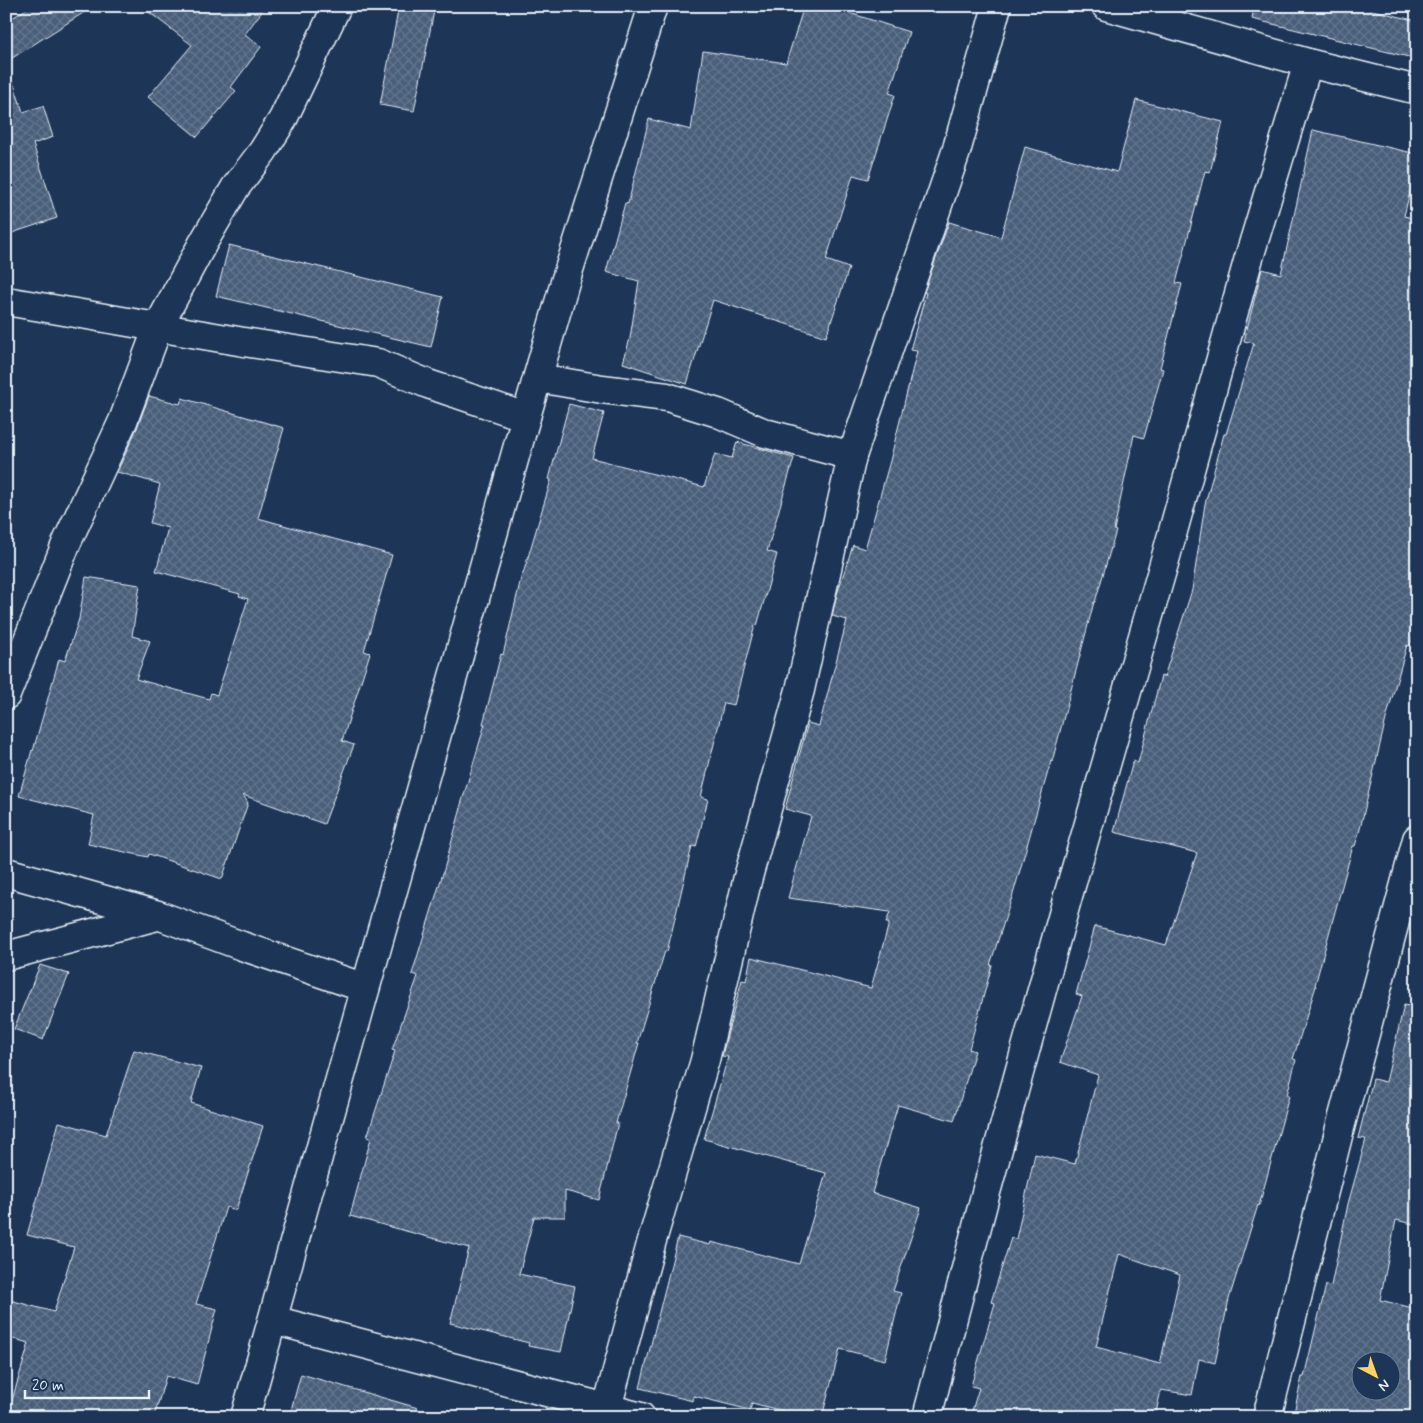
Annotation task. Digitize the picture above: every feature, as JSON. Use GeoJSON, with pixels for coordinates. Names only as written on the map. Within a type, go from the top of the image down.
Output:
{"type":"FeatureCollection","features":[{"type":"Feature","properties":{"kind":"street"},"geometry":{"type":"LineString","coordinates":[[6,695],[66,544],[123,421],[158,327],[235,188],[284,120],[337,6]]}},
{"type":"Feature","properties":{"kind":"street"},"geometry":{"type":"LineString","coordinates":[[245,1417],[526,417],[582,228],[652,6]]}},
{"type":"Feature","properties":{"kind":"street"},"geometry":{"type":"LineString","coordinates":[[607,1408],[651,1244],[705,1060],[747,880],[800,690],[852,456],[956,152],[997,6]]}},
{"type":"Feature","properties":{"kind":"street"},"geometry":{"type":"LineString","coordinates":[[1106,6],[1308,63],[1417,90]]}},
{"type":"Feature","properties":{"kind":"street"},"geometry":{"type":"LineString","coordinates":[[926,1417],[988,1186],[1245,270],[1308,63]]}},
{"type":"Feature","properties":{"kind":"street"},"geometry":{"type":"LineString","coordinates":[[6,301],[378,363],[428,384],[526,417]]}},
{"type":"Feature","properties":{"kind":"street"},"geometry":{"type":"LineString","coordinates":[[538,378],[602,389],[667,397],[718,414],[764,433],[852,456]]}},
{"type":"Feature","properties":{"kind":"street"},"geometry":{"type":"LineString","coordinates":[[1267,1417],[1341,1124],[1417,839]]}},
{"type":"Feature","properties":{"kind":"street"},"geometry":{"type":"LineString","coordinates":[[6,872],[158,915],[365,988]]}},
{"type":"Feature","properties":{"kind":"street"},"geometry":{"type":"LineString","coordinates":[[6,956],[158,915]]}},
{"type":"Feature","properties":{"kind":"street"},"geometry":{"type":"LineString","coordinates":[[273,1320],[641,1417]]}},
{"type":"Feature","properties":{"kind":"building"},"geometry":{"type":"Polygon","coordinates":[[[31,6],[94,6],[6,62],[6,22],[31,6]]]}},
{"type":"Feature","properties":{"kind":"building"},"geometry":{"type":"Polygon","coordinates":[[[141,6],[266,6],[245,34],[261,47],[231,87],[236,91],[197,137],[148,97],[192,45],[141,6]]]}},
{"type":"Feature","properties":{"kind":"building"},"geometry":{"type":"Polygon","coordinates":[[[399,6],[435,6],[414,111],[380,105],[399,6]]]}},
{"type":"Feature","properties":{"kind":"building"},"geometry":{"type":"Polygon","coordinates":[[[804,6],[828,6],[909,32],[889,93],[895,95],[868,179],[853,175],[826,260],[849,268],[826,337],[713,300],[687,384],[623,363],[630,338],[639,281],[606,272],[625,203],[628,204],[649,119],[691,130],[703,51],[786,63],[804,6]]]}},
{"type":"Feature","properties":{"kind":"building"},"geometry":{"type":"Polygon","coordinates":[[[1254,6],[1356,6],[1417,21],[1417,59],[1252,19],[1254,6]]]}},
{"type":"Feature","properties":{"kind":"building"},"geometry":{"type":"Polygon","coordinates":[[[13,82],[23,112],[43,106],[53,137],[33,144],[57,218],[6,235],[6,83],[13,82]]]}},
{"type":"Feature","properties":{"kind":"building"},"geometry":{"type":"Polygon","coordinates":[[[1136,100],[1223,122],[1210,172],[1205,171],[1176,283],[1182,284],[1160,368],[1163,369],[1144,438],[1134,435],[1114,530],[1116,531],[1094,602],[1052,762],[990,965],[992,965],[969,1049],[975,1051],[954,1121],[898,1105],[872,1193],[921,1208],[893,1291],[901,1293],[885,1360],[840,1349],[822,1417],[806,1417],[752,1403],[750,1410],[694,1396],[693,1401],[640,1388],[678,1237],[710,1245],[711,1242],[799,1264],[826,1173],[704,1139],[728,1057],[722,1056],[729,1028],[742,980],[746,981],[751,957],[871,988],[889,923],[886,923],[890,912],[788,898],[811,816],[785,809],[808,723],[819,726],[847,620],[832,616],[837,594],[853,545],[865,549],[890,461],[917,351],[910,350],[926,293],[924,292],[949,222],[1001,237],[1025,147],[1117,172],[1136,100]]]}},
{"type":"Feature","properties":{"kind":"building"},"geometry":{"type":"Polygon","coordinates":[[[1313,130],[1417,154],[1417,163],[1404,216],[1417,219],[1417,621],[1410,646],[1407,645],[1386,719],[1360,829],[1355,846],[1353,846],[1316,986],[1293,1059],[1296,1060],[1287,1095],[1289,1096],[1259,1206],[1229,1299],[1215,1363],[1199,1359],[1192,1395],[1161,1390],[1155,1417],[970,1417],[979,1388],[971,1386],[995,1303],[991,1302],[1011,1238],[1016,1239],[1035,1154],[1075,1164],[1098,1075],[1060,1062],[1082,996],[1076,994],[1095,926],[1166,945],[1197,853],[1114,832],[1133,761],[1138,763],[1161,676],[1164,677],[1192,590],[1205,504],[1224,434],[1226,434],[1254,343],[1244,341],[1262,269],[1281,274],[1313,130]],[[1119,1254],[1096,1347],[1160,1364],[1180,1275],[1119,1254]]]}},
{"type":"Feature","properties":{"kind":"building"},"geometry":{"type":"Polygon","coordinates":[[[229,245],[443,297],[431,347],[216,296],[229,245]]]}},
{"type":"Feature","properties":{"kind":"building"},"geometry":{"type":"Polygon","coordinates":[[[149,396],[180,404],[182,398],[284,428],[258,518],[392,555],[364,651],[370,653],[342,741],[354,745],[324,824],[243,795],[248,803],[222,879],[149,854],[148,857],[88,844],[94,815],[19,796],[59,659],[65,661],[79,619],[86,577],[140,585],[132,636],[150,641],[136,679],[209,699],[211,693],[217,695],[248,599],[239,596],[240,594],[156,571],[168,528],[150,523],[160,484],[117,472],[149,396]]]}},
{"type":"Feature","properties":{"kind":"building"},"geometry":{"type":"Polygon","coordinates":[[[569,404],[604,413],[592,458],[704,487],[715,454],[732,458],[737,442],[794,458],[767,551],[777,554],[757,626],[755,625],[734,705],[724,703],[701,797],[708,799],[696,847],[692,846],[667,952],[665,951],[637,1043],[639,1043],[616,1123],[618,1123],[599,1200],[565,1191],[565,1217],[534,1217],[519,1274],[575,1286],[561,1352],[528,1346],[529,1343],[450,1323],[469,1248],[350,1216],[371,1138],[367,1137],[395,1051],[392,1050],[418,976],[412,974],[485,724],[483,724],[501,654],[503,655],[522,574],[551,480],[549,479],[569,404]]]}},
{"type":"Feature","properties":{"kind":"building"},"geometry":{"type":"Polygon","coordinates":[[[40,965],[69,974],[43,1040],[14,1029],[40,965]]]}},
{"type":"Feature","properties":{"kind":"building"},"geometry":{"type":"Polygon","coordinates":[[[1404,1005],[1417,1007],[1417,1225],[1396,1220],[1380,1300],[1417,1309],[1417,1417],[1293,1417],[1326,1285],[1331,1286],[1348,1204],[1366,1139],[1358,1138],[1373,1079],[1386,1082],[1404,1005]]]}},
{"type":"Feature","properties":{"kind":"building"},"geometry":{"type":"Polygon","coordinates":[[[134,1050],[201,1068],[191,1103],[263,1126],[236,1210],[226,1207],[196,1304],[217,1309],[197,1385],[166,1376],[154,1417],[7,1417],[29,1343],[6,1337],[6,1299],[54,1312],[74,1247],[27,1235],[59,1122],[106,1135],[134,1050]]]}},
{"type":"Feature","properties":{"kind":"building"},"geometry":{"type":"Polygon","coordinates":[[[301,1374],[418,1408],[417,1417],[289,1417],[301,1374]]]}}]}
